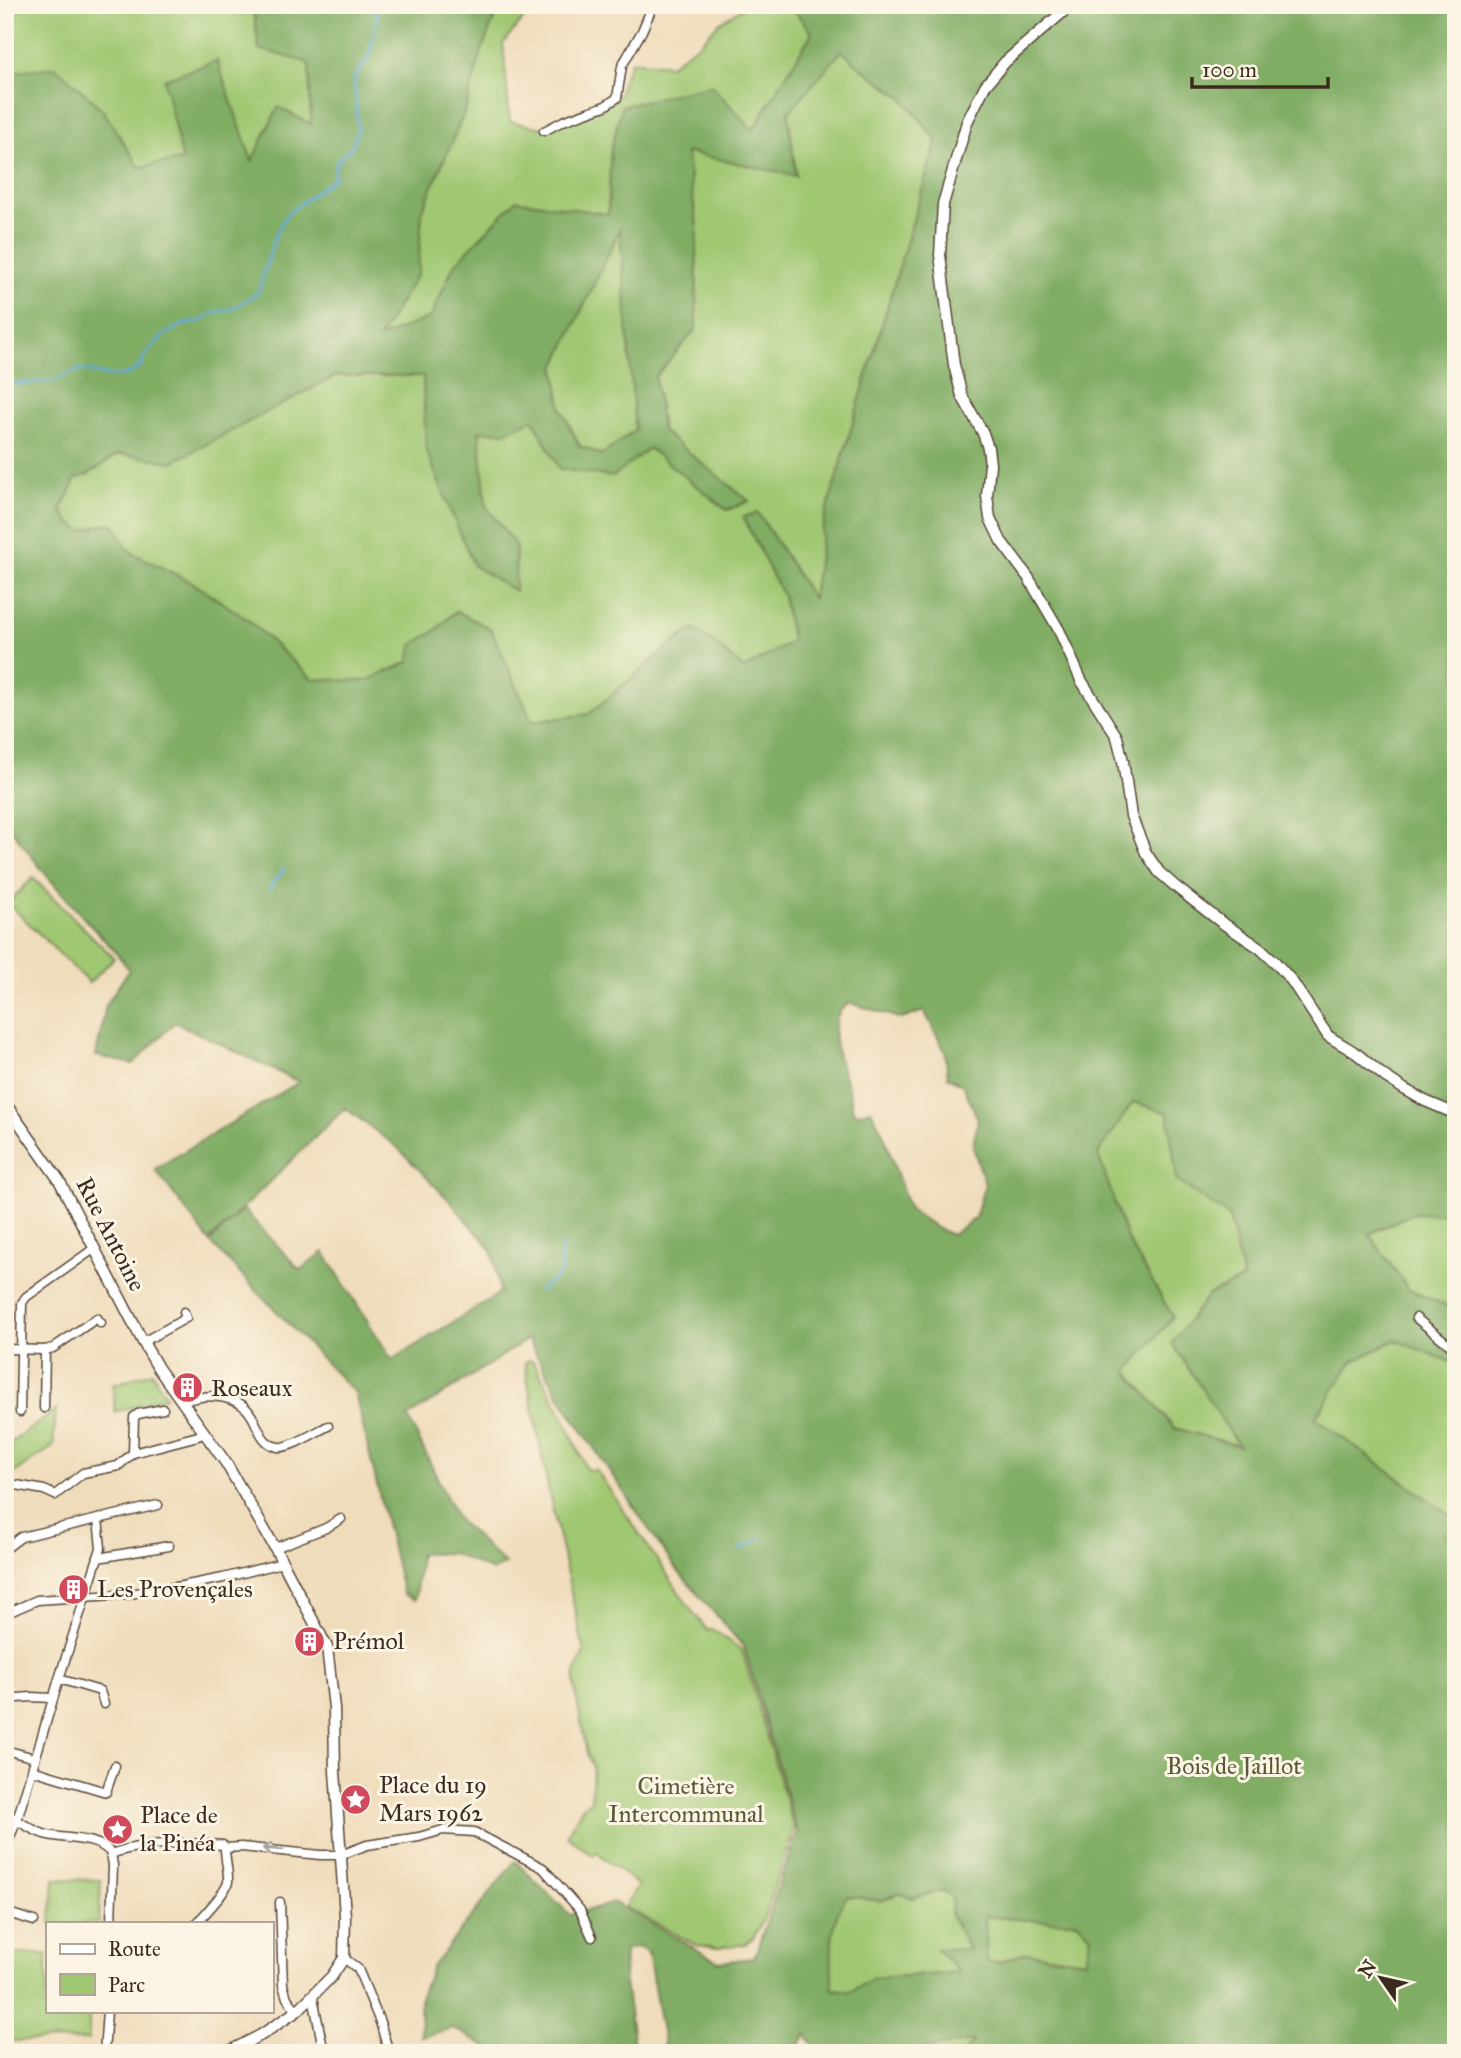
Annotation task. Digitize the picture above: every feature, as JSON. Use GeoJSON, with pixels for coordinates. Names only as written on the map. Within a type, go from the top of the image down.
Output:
{"type":"FeatureCollection","features":[{"type":"Feature","properties":{"kind":"street"},"geometry":{"type":"LineString","coordinates":[[544,131],[605,106],[617,98],[622,66],[653,5]]}},
{"type":"Feature","properties":{"kind":"street"},"geometry":{"type":"LineString","coordinates":[[1071,5],[1005,62],[985,86],[967,122],[943,204],[940,255],[956,373],[962,396],[987,444],[990,464],[987,503],[993,526],[1006,549],[1028,577],[1059,630],[1081,680],[1116,737],[1124,761],[1131,816],[1152,863],[1176,887],[1276,963],[1291,980],[1328,1036],[1404,1089],[1456,1114]]}},
{"type":"Feature","properties":{"kind":"street","name":"Rue Antoine"},"geometry":{"type":"LineString","coordinates":[[7,1111],[59,1180],[143,1342],[226,1463],[327,1647],[334,1708],[334,1764],[345,1916],[344,1958]]}},
{"type":"Feature","properties":{"kind":"street"},"geometry":{"type":"LineString","coordinates":[[20,1412],[22,1303],[26,1297],[95,1248]]}},
{"type":"Feature","properties":{"kind":"street"},"geometry":{"type":"LineString","coordinates":[[143,1342],[186,1318],[184,1312]]}},
{"type":"Feature","properties":{"kind":"street"},"geometry":{"type":"LineString","coordinates":[[5,1349],[53,1348],[97,1318],[101,1323]]}},
{"type":"Feature","properties":{"kind":"street"},"geometry":{"type":"LineString","coordinates":[[1416,1318],[1456,1350]]}},
{"type":"Feature","properties":{"kind":"street"},"geometry":{"type":"LineString","coordinates":[[44,1408],[45,1350]]}},
{"type":"Feature","properties":{"kind":"street"},"geometry":{"type":"LineString","coordinates":[[182,1402],[214,1395],[244,1404],[266,1442],[279,1448],[328,1426]]}},
{"type":"Feature","properties":{"kind":"street"},"geometry":{"type":"LineString","coordinates":[[133,1453],[134,1417],[163,1409]]}},
{"type":"Feature","properties":{"kind":"street"},"geometry":{"type":"LineString","coordinates":[[5,1483],[44,1490],[55,1495],[83,1473],[118,1466],[133,1453],[204,1433]]}},
{"type":"Feature","properties":{"kind":"street"},"geometry":{"type":"LineString","coordinates":[[5,1549],[21,1536],[158,1505]]}},
{"type":"Feature","properties":{"kind":"street"},"geometry":{"type":"LineString","coordinates":[[5,1849],[17,1820],[102,1548],[98,1519]]}},
{"type":"Feature","properties":{"kind":"street"},"geometry":{"type":"LineString","coordinates":[[275,1548],[326,1528],[341,1519]]}},
{"type":"Feature","properties":{"kind":"street"},"geometry":{"type":"LineString","coordinates":[[98,1558],[169,1546]]}},
{"type":"Feature","properties":{"kind":"street"},"geometry":{"type":"LineString","coordinates":[[5,1614],[37,1600],[129,1594],[182,1586],[282,1563]]}},
{"type":"Feature","properties":{"kind":"street"},"geometry":{"type":"LineString","coordinates":[[59,1679],[100,1691],[104,1704]]}},
{"type":"Feature","properties":{"kind":"street"},"geometry":{"type":"LineString","coordinates":[[5,1699],[31,1696],[53,1698]]}},
{"type":"Feature","properties":{"kind":"street"},"geometry":{"type":"LineString","coordinates":[[5,1750],[35,1758]]}},
{"type":"Feature","properties":{"kind":"street"},"geometry":{"type":"LineString","coordinates":[[32,1770],[106,1792],[115,1766]]}},
{"type":"Feature","properties":{"kind":"street"},"geometry":{"type":"LineString","coordinates":[[5,1813],[44,1834],[98,1843],[109,1850],[113,1865],[111,1922]]}},
{"type":"Feature","properties":{"kind":"street"},"geometry":{"type":"LineString","coordinates":[[111,1854],[134,1847],[195,1844],[320,1855],[341,1854],[367,1845],[419,1837],[443,1830],[474,1832],[543,1868],[580,1910],[592,1937]]}},
{"type":"Feature","properties":{"kind":"street"},"geometry":{"type":"LineString","coordinates":[[198,1922],[228,1882],[225,1848]]}},
{"type":"Feature","properties":{"kind":"street"},"geometry":{"type":"LineString","coordinates":[[280,1902],[283,1985],[287,1998],[297,2011]]}},
{"type":"Feature","properties":{"kind":"street"},"geometry":{"type":"LineString","coordinates":[[5,1912],[34,1921]]}},
{"type":"Feature","properties":{"kind":"street"},"geometry":{"type":"LineString","coordinates":[[226,2053],[261,2035],[297,2011],[332,1976],[344,1958],[358,1969],[380,2022],[389,2053]]}},
{"type":"Feature","properties":{"kind":"street"},"geometry":{"type":"LineString","coordinates":[[313,1997],[324,2053]]}},
{"type":"Feature","properties":{"kind":"street"},"geometry":{"type":"LineString","coordinates":[[104,2053],[107,2012]]}},
{"type":"Feature","properties":{"kind":"green space"},"geometry":{"type":"Polygon","coordinates":[[[5,5],[235,5],[254,14],[259,49],[309,62],[311,125],[252,162],[217,61],[182,161],[139,167],[102,109],[5,82],[5,5]]]}},
{"type":"Feature","properties":{"kind":"green space","name":"Bois de Jaillot"},"geometry":{"type":"Polygon","coordinates":[[[235,5],[499,5],[482,50],[465,111],[422,211],[418,273],[379,338],[431,317],[454,265],[516,200],[608,214],[611,149],[622,106],[711,85],[753,130],[812,33],[790,5],[1456,5],[1456,1214],[1413,1213],[1369,1234],[1409,1290],[1456,1310],[1456,1364],[1395,1340],[1352,1362],[1315,1418],[1455,1519],[1444,1535],[1456,1546],[1456,2053],[964,2053],[973,2041],[898,2053],[840,2053],[813,2045],[806,2035],[794,2053],[662,2053],[664,2043],[648,1953],[638,1947],[625,1950],[624,1977],[635,2053],[487,2053],[487,2047],[453,2028],[421,2037],[420,1998],[432,1967],[515,1861],[569,1914],[599,1908],[613,1902],[719,1962],[754,1958],[797,1832],[744,1647],[675,1568],[561,1399],[528,1339],[408,1417],[457,1519],[505,1564],[492,1571],[453,1553],[420,1554],[415,1600],[403,1594],[355,1393],[210,1242],[243,1209],[300,1270],[324,1252],[392,1360],[500,1293],[492,1250],[450,1201],[396,1146],[345,1108],[209,1241],[155,1169],[299,1082],[175,1022],[133,1064],[96,1056],[106,1005],[129,970],[42,870],[5,820],[5,82],[18,71],[56,67],[102,109],[139,167],[182,160],[164,79],[217,61],[252,161],[278,107],[311,124],[309,63],[259,49],[254,14],[235,5]],[[842,51],[788,113],[796,176],[686,152],[697,226],[696,329],[655,377],[662,431],[749,501],[727,510],[649,448],[613,477],[560,469],[533,419],[506,432],[479,431],[486,506],[516,546],[515,591],[474,566],[426,450],[423,376],[335,376],[173,462],[119,454],[87,475],[75,479],[61,509],[68,521],[82,531],[114,524],[126,547],[134,554],[191,582],[247,619],[312,679],[366,681],[409,662],[412,645],[435,631],[456,611],[491,629],[532,722],[589,714],[694,629],[744,669],[792,641],[783,596],[743,517],[758,513],[813,599],[824,520],[937,140],[902,97],[842,51]],[[620,229],[555,367],[561,408],[579,446],[602,455],[635,430],[620,229]],[[851,1003],[842,1009],[835,1024],[835,1041],[853,1112],[871,1110],[883,1133],[909,1209],[938,1229],[952,1235],[975,1218],[985,1184],[973,1147],[978,1119],[963,1085],[948,1077],[945,1051],[924,1011],[902,1019],[851,1003]],[[1133,1102],[1098,1154],[1127,1239],[1173,1317],[1127,1372],[1174,1428],[1239,1446],[1172,1343],[1208,1295],[1243,1279],[1229,1216],[1177,1181],[1168,1113],[1133,1102]],[[943,1890],[911,1898],[899,1893],[881,1901],[847,1896],[833,1929],[832,1989],[851,1991],[874,1978],[959,1973],[937,1949],[969,1949],[951,1915],[952,1898],[943,1890]],[[985,1916],[987,1962],[999,1962],[1026,1953],[1086,1961],[1091,1936],[1078,1922],[985,1916]]]}},
{"type":"Feature","properties":{"kind":"green space"},"geometry":{"type":"Polygon","coordinates":[[[499,5],[534,5],[503,44],[510,121],[541,128],[620,94],[631,61],[670,65],[700,43],[719,23],[747,5],[790,5],[812,33],[753,131],[611,149],[608,214],[454,265],[431,317],[377,339],[418,273],[422,211],[465,111],[482,50],[499,5]]]}},
{"type":"Feature","properties":{"kind":"green space"},"geometry":{"type":"Polygon","coordinates":[[[842,50],[864,70],[902,97],[937,140],[824,520],[813,600],[758,513],[743,517],[783,596],[792,642],[744,669],[719,647],[681,637],[589,714],[532,722],[491,629],[456,611],[435,631],[413,645],[409,662],[366,681],[312,679],[247,619],[192,582],[134,554],[126,547],[114,524],[82,531],[68,521],[61,509],[75,479],[87,475],[119,454],[173,461],[335,376],[423,376],[426,450],[474,566],[516,546],[486,506],[479,431],[506,432],[533,419],[560,469],[649,448],[727,510],[748,502],[662,431],[655,377],[696,329],[697,226],[686,152],[796,175],[788,113],[842,50]]]}},
{"type":"Feature","properties":{"kind":"green space"},"geometry":{"type":"Polygon","coordinates":[[[621,227],[635,430],[602,455],[580,446],[561,408],[555,367],[621,227]]]}},
{"type":"Feature","properties":{"kind":"green space"},"geometry":{"type":"Polygon","coordinates":[[[33,878],[114,958],[89,983],[8,903],[33,878]]]}},
{"type":"Feature","properties":{"kind":"green space"},"geometry":{"type":"Polygon","coordinates":[[[1133,1102],[1168,1112],[1177,1181],[1229,1216],[1243,1279],[1208,1295],[1240,1446],[1174,1428],[1127,1371],[1173,1317],[1127,1239],[1097,1153],[1133,1102]]]}},
{"type":"Feature","properties":{"kind":"green space"},"geometry":{"type":"Polygon","coordinates":[[[1413,1213],[1456,1214],[1456,1310],[1409,1290],[1369,1234],[1413,1213]]]}},
{"type":"Feature","properties":{"kind":"green space"},"geometry":{"type":"Polygon","coordinates":[[[1396,1340],[1456,1364],[1456,1546],[1444,1535],[1455,1519],[1315,1418],[1352,1362],[1396,1340]]]}},
{"type":"Feature","properties":{"kind":"green space","name":"Cimetière Intercommunal"},"geometry":{"type":"Polygon","coordinates":[[[528,1360],[533,1361],[561,1412],[587,1470],[596,1470],[708,1631],[712,1629],[742,1650],[794,1829],[765,1915],[754,1937],[745,1944],[717,1948],[696,1945],[625,1907],[638,1885],[597,1852],[593,1856],[567,1835],[583,1806],[591,1801],[593,1766],[587,1754],[574,1684],[584,1651],[549,1492],[527,1377],[525,1363],[528,1360]]]}},
{"type":"Feature","properties":{"kind":"green space"},"geometry":{"type":"Polygon","coordinates":[[[152,1372],[166,1397],[115,1412],[113,1385],[152,1372]]]}},
{"type":"Feature","properties":{"kind":"green space"},"geometry":{"type":"Polygon","coordinates":[[[56,1410],[53,1447],[5,1479],[5,1447],[56,1410]]]}},
{"type":"Feature","properties":{"kind":"green space"},"geometry":{"type":"Polygon","coordinates":[[[54,1879],[101,1880],[99,1922],[51,1922],[54,1879]]]}},
{"type":"Feature","properties":{"kind":"green space"},"geometry":{"type":"Polygon","coordinates":[[[943,1890],[952,1898],[951,1915],[969,1950],[937,1949],[960,1973],[874,1978],[851,1991],[831,1989],[833,1929],[847,1896],[881,1901],[899,1893],[911,1898],[943,1890]]]}},
{"type":"Feature","properties":{"kind":"green space"},"geometry":{"type":"Polygon","coordinates":[[[984,1916],[1078,1922],[1091,1936],[1086,1961],[1026,1953],[999,1962],[986,1962],[984,1916]]]}},
{"type":"Feature","properties":{"kind":"green space"},"geometry":{"type":"Polygon","coordinates":[[[5,1954],[46,1954],[46,2012],[89,2012],[89,2040],[5,2041],[5,1954]]]}},
{"type":"Feature","properties":{"kind":"green space"},"geometry":{"type":"Polygon","coordinates":[[[975,2040],[964,2053],[898,2053],[975,2040]]]}},
{"type":"Feature","properties":{"kind":"waterway"},"geometry":{"type":"LineString","coordinates":[[5,385],[58,380],[79,370],[107,376],[127,375],[141,366],[145,355],[165,334],[182,325],[201,321],[213,313],[232,309],[258,293],[275,236],[287,214],[334,178],[336,162],[352,146],[358,129],[354,78],[368,59],[377,19],[375,5]]}},
{"type":"Feature","properties":{"kind":"waterway"},"geometry":{"type":"LineString","coordinates":[[269,890],[284,869]]}},
{"type":"Feature","properties":{"kind":"waterway"},"geometry":{"type":"LineString","coordinates":[[539,1291],[561,1272],[561,1245]]}},
{"type":"Feature","properties":{"kind":"waterway"},"geometry":{"type":"LineString","coordinates":[[739,1550],[762,1538]]}},
{"type":"Feature","properties":{"kind":"place","name":"Roseaux"},"geometry":{"type":"Point","coordinates":[188,1388]}},
{"type":"Feature","properties":{"kind":"place","name":"Les Provençales"},"geometry":{"type":"Point","coordinates":[74,1589]}},
{"type":"Feature","properties":{"kind":"place","name":"Prémol"},"geometry":{"type":"Point","coordinates":[310,1641]}},
{"type":"Feature","properties":{"kind":"place","name":"Place du 19 Mars 1962"},"geometry":{"type":"Point","coordinates":[356,1799]}},
{"type":"Feature","properties":{"kind":"place","name":"Place de la Pinéa"},"geometry":{"type":"Point","coordinates":[117,1829]}}]}
